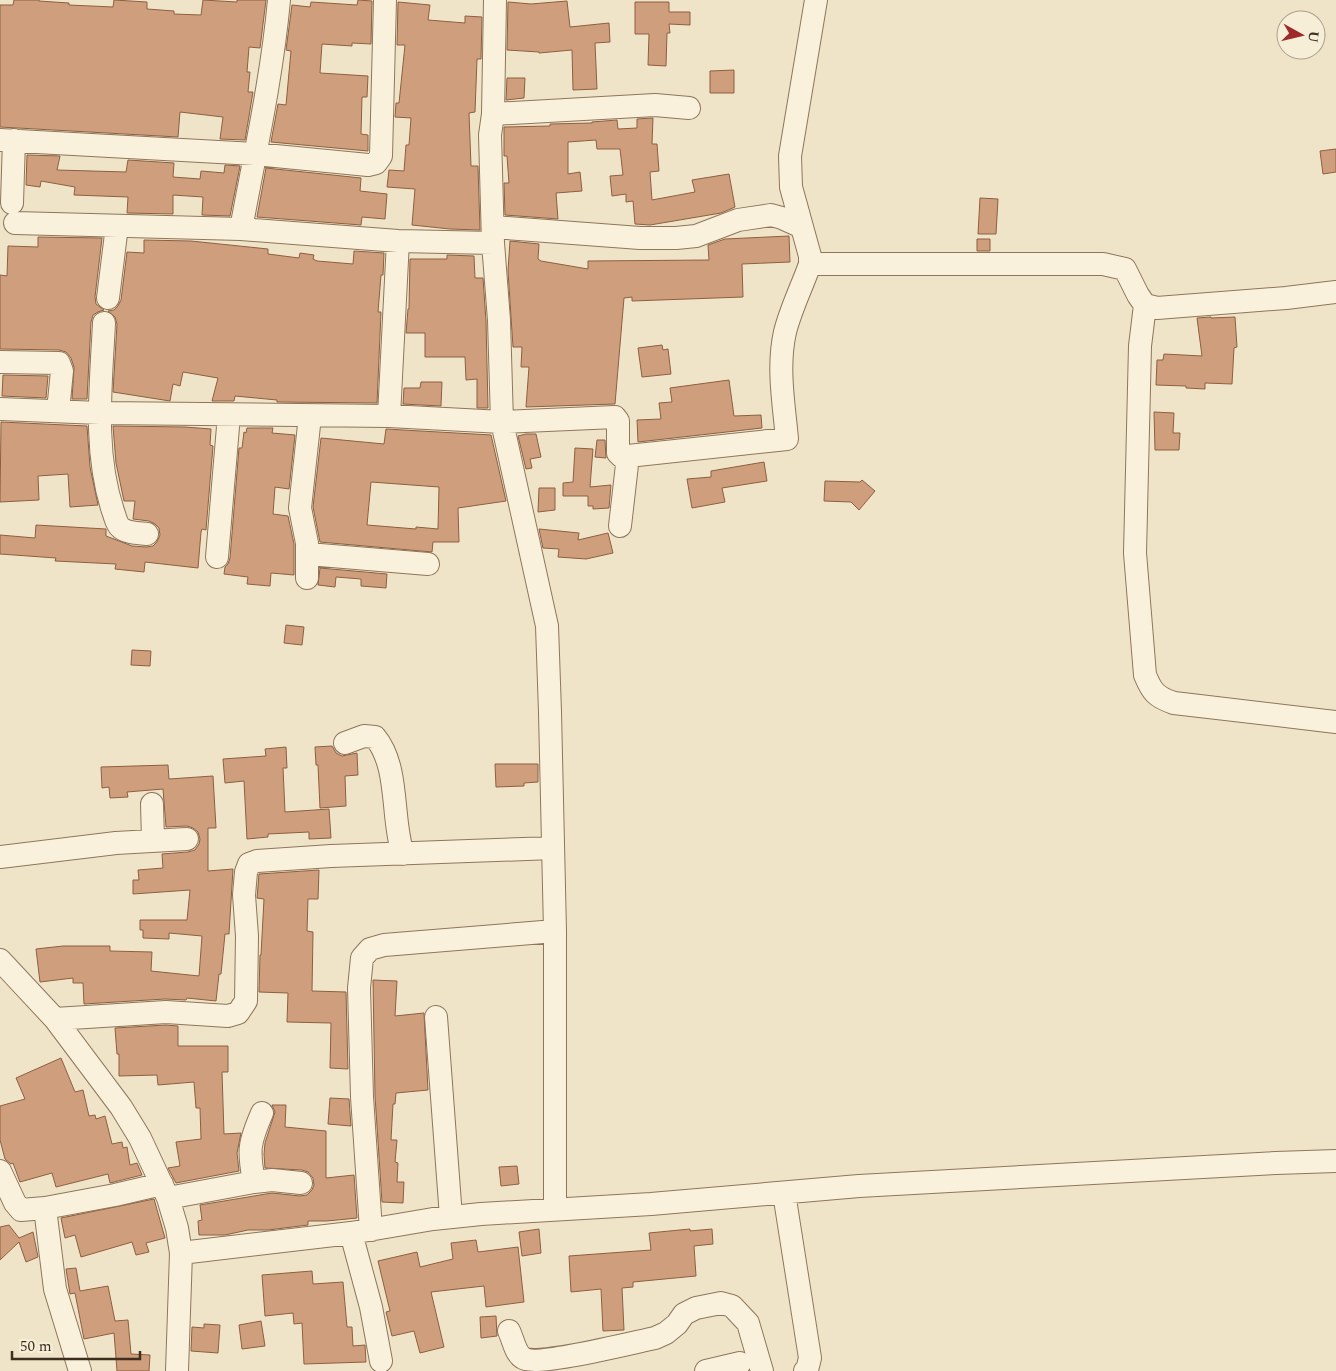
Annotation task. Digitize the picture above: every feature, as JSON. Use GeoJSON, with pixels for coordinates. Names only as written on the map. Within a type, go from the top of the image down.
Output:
{"type":"FeatureCollection","features":[{"type":"Feature","properties":{"kind":"street"},"geometry":{"type":"LineString","coordinates":[[241,229],[267,94],[279,0]]}},
{"type":"Feature","properties":{"kind":"street"},"geometry":{"type":"LineString","coordinates":[[385,0],[381,156],[376,163],[368,165],[255,154],[7,140],[13,214],[117,226],[241,229],[398,241],[493,235],[676,238],[696,236],[738,220],[771,215],[802,227]]}},
{"type":"Feature","properties":{"kind":"street"},"geometry":{"type":"LineString","coordinates":[[496,0],[490,135],[502,422],[547,626],[553,848],[555,1210]]}},
{"type":"Feature","properties":{"kind":"street"},"geometry":{"type":"LineString","coordinates":[[0,409],[100,413],[389,416],[502,422],[615,417],[618,421],[618,453],[621,456],[787,439],[782,370],[785,334],[793,307],[810,264],[810,256],[791,187],[790,156],[816,0]]}},
{"type":"Feature","properties":{"kind":"street"},"geometry":{"type":"LineString","coordinates":[[492,114],[655,105],[689,108]]}},
{"type":"Feature","properties":{"kind":"street"},"geometry":{"type":"LineString","coordinates":[[108,298],[117,226]]}},
{"type":"Feature","properties":{"kind":"street"},"geometry":{"type":"LineString","coordinates":[[389,416],[398,241]]}},
{"type":"Feature","properties":{"kind":"street"},"geometry":{"type":"LineString","coordinates":[[810,264],[1103,264],[1124,269],[1145,305],[1157,308],[1286,298],[1336,292]]}},
{"type":"Feature","properties":{"kind":"street"},"geometry":{"type":"LineString","coordinates":[[1145,305],[1140,346],[1135,553],[1145,675],[1151,689],[1161,699],[1174,703],[1336,722]]}},
{"type":"Feature","properties":{"kind":"street"},"geometry":{"type":"LineString","coordinates":[[104,323],[100,413],[104,470],[110,501],[117,523],[122,529],[147,534]]}},
{"type":"Feature","properties":{"kind":"street"},"geometry":{"type":"LineString","coordinates":[[0,362],[59,363],[62,371],[58,411]]}},
{"type":"Feature","properties":{"kind":"street"},"geometry":{"type":"LineString","coordinates":[[217,557],[229,415]]}},
{"type":"Feature","properties":{"kind":"street"},"geometry":{"type":"LineString","coordinates":[[307,578],[308,554],[300,508],[310,416]]}},
{"type":"Feature","properties":{"kind":"street"},"geometry":{"type":"LineString","coordinates":[[620,526],[628,456]]}},
{"type":"Feature","properties":{"kind":"street"},"geometry":{"type":"LineString","coordinates":[[308,554],[428,564]]}},
{"type":"Feature","properties":{"kind":"street"},"geometry":{"type":"LineString","coordinates":[[345,743],[364,736],[375,737],[381,744],[386,754],[396,800],[398,833],[403,854]]}},
{"type":"Feature","properties":{"kind":"street"},"geometry":{"type":"LineString","coordinates":[[152,804],[153,840]]}},
{"type":"Feature","properties":{"kind":"street"},"geometry":{"type":"LineString","coordinates":[[0,857],[116,843],[187,839]]}},
{"type":"Feature","properties":{"kind":"street"},"geometry":{"type":"LineString","coordinates":[[55,1019],[166,1012],[228,1016],[238,1013],[246,1001],[247,936],[244,895],[246,872],[249,864],[257,861],[331,856],[553,848]]}},
{"type":"Feature","properties":{"kind":"street"},"geometry":{"type":"LineString","coordinates":[[381,1361],[371,1307],[361,1232],[362,1097],[359,988],[362,958],[370,949],[384,945],[554,931]]}},
{"type":"Feature","properties":{"kind":"street"},"geometry":{"type":"LineString","coordinates":[[0,960],[55,1019],[121,1108],[140,1138],[165,1191],[177,1228],[181,1253],[177,1371]]}},
{"type":"Feature","properties":{"kind":"street"},"geometry":{"type":"LineString","coordinates":[[436,1017],[451,1217]]}},
{"type":"Feature","properties":{"kind":"street"},"geometry":{"type":"LineString","coordinates":[[254,1182],[250,1143],[262,1113]]}},
{"type":"Feature","properties":{"kind":"street"},"geometry":{"type":"LineString","coordinates":[[181,1253],[361,1232],[451,1217],[651,1204],[858,1186],[1336,1161]]}},
{"type":"Feature","properties":{"kind":"street"},"geometry":{"type":"LineString","coordinates":[[0,1171],[15,1203],[21,1210],[45,1208],[115,1195],[272,1180],[301,1183]]}},
{"type":"Feature","properties":{"kind":"street"},"geometry":{"type":"LineString","coordinates":[[784,1193],[810,1358],[807,1370],[805,1371]]}},
{"type":"Feature","properties":{"kind":"street"},"geometry":{"type":"LineString","coordinates":[[45,1208],[55,1289],[80,1371]]}},
{"type":"Feature","properties":{"kind":"street"},"geometry":{"type":"LineString","coordinates":[[510,1331],[518,1352],[523,1358],[532,1361],[551,1359],[655,1338],[666,1333],[677,1324],[684,1314],[696,1308],[721,1303],[732,1306],[748,1322],[762,1371]]}},
{"type":"Feature","properties":{"kind":"building"},"geometry":{"type":"Polygon","coordinates":[[[14,0],[39,0],[69,3],[69,5],[113,7],[114,0],[147,2],[147,9],[174,11],[174,14],[201,15],[203,0],[237,2],[237,0],[266,0],[260,48],[249,47],[247,72],[250,72],[248,92],[253,92],[245,140],[220,139],[223,117],[180,112],[178,137],[0,127],[0,5],[13,5],[14,0]]]}},
{"type":"Feature","properties":{"kind":"building"},"geometry":{"type":"Polygon","coordinates":[[[358,0],[372,1],[371,44],[352,43],[352,46],[322,44],[320,73],[368,76],[367,97],[362,97],[361,134],[368,135],[368,151],[271,142],[278,104],[286,105],[291,51],[286,50],[292,5],[310,7],[311,2],[357,5],[358,0]]]}},
{"type":"Feature","properties":{"kind":"building"},"geometry":{"type":"Polygon","coordinates":[[[567,1],[570,27],[609,23],[610,42],[595,43],[597,89],[573,90],[572,50],[539,53],[507,50],[508,2],[531,4],[567,1]]]}},
{"type":"Feature","properties":{"kind":"building"},"geometry":{"type":"Polygon","coordinates":[[[398,2],[430,5],[428,20],[465,23],[465,16],[482,17],[481,59],[477,59],[475,112],[469,113],[471,166],[478,166],[480,230],[412,225],[415,189],[387,187],[389,170],[404,171],[406,145],[409,145],[411,118],[395,117],[396,103],[399,103],[405,45],[397,45],[398,2]]]}},
{"type":"Feature","properties":{"kind":"building"},"geometry":{"type":"Polygon","coordinates":[[[635,2],[669,2],[669,12],[690,12],[690,25],[669,24],[670,33],[667,33],[666,66],[648,65],[649,34],[635,34],[635,2]]]}},
{"type":"Feature","properties":{"kind":"building"},"geometry":{"type":"Polygon","coordinates":[[[734,70],[734,93],[710,93],[710,71],[734,70]]]}},
{"type":"Feature","properties":{"kind":"building"},"geometry":{"type":"Polygon","coordinates":[[[507,78],[525,78],[524,98],[506,100],[507,78]]]}},
{"type":"Feature","properties":{"kind":"building"},"geometry":{"type":"Polygon","coordinates":[[[653,118],[652,144],[657,144],[659,171],[650,172],[652,200],[695,192],[692,180],[729,174],[735,207],[721,213],[650,225],[635,224],[633,201],[626,202],[626,194],[612,196],[610,176],[623,175],[620,149],[597,149],[596,140],[568,142],[568,174],[580,172],[582,191],[556,193],[558,219],[505,215],[504,183],[509,183],[507,156],[504,156],[504,127],[550,126],[550,124],[592,123],[617,120],[618,129],[637,128],[637,119],[653,118]]]}},
{"type":"Feature","properties":{"kind":"building"},"geometry":{"type":"Polygon","coordinates":[[[1336,149],[1336,172],[1323,174],[1320,151],[1336,149]]]}},
{"type":"Feature","properties":{"kind":"building"},"geometry":{"type":"Polygon","coordinates":[[[27,155],[60,156],[57,170],[126,172],[128,160],[174,163],[173,177],[200,179],[201,171],[224,173],[225,165],[240,166],[230,216],[202,215],[203,197],[173,195],[173,214],[127,213],[128,197],[74,195],[75,187],[41,181],[40,187],[26,185],[27,155]]]}},
{"type":"Feature","properties":{"kind":"building"},"geometry":{"type":"Polygon","coordinates":[[[266,168],[361,178],[360,191],[387,194],[385,219],[362,217],[361,225],[257,217],[266,168]]]}},
{"type":"Feature","properties":{"kind":"building"},"geometry":{"type":"Polygon","coordinates":[[[980,198],[998,199],[996,234],[978,234],[980,198]]]}},
{"type":"Feature","properties":{"kind":"building"},"geometry":{"type":"Polygon","coordinates":[[[789,236],[790,262],[742,264],[743,297],[632,301],[632,297],[624,298],[615,404],[526,407],[529,367],[521,367],[522,347],[513,347],[508,271],[510,241],[539,244],[538,259],[541,261],[588,269],[588,261],[709,260],[708,245],[725,239],[789,236]]]}},
{"type":"Feature","properties":{"kind":"building"},"geometry":{"type":"Polygon","coordinates":[[[38,237],[102,238],[95,297],[96,304],[104,310],[93,315],[91,322],[87,399],[72,399],[74,367],[71,358],[66,352],[59,350],[0,349],[0,275],[7,276],[8,246],[38,247],[38,237]]]}},
{"type":"Feature","properties":{"kind":"building"},"geometry":{"type":"Polygon","coordinates":[[[977,239],[990,239],[990,251],[977,251],[977,239]]]}},
{"type":"Feature","properties":{"kind":"building"},"geometry":{"type":"Polygon","coordinates":[[[144,240],[191,241],[268,249],[268,254],[299,258],[300,253],[314,255],[313,259],[317,261],[353,264],[354,251],[384,253],[378,312],[381,312],[377,403],[277,402],[277,400],[235,396],[234,401],[212,401],[218,378],[183,372],[180,386],[173,384],[170,401],[113,392],[117,324],[115,317],[108,311],[114,310],[121,300],[127,252],[144,253],[144,240]]]}},
{"type":"Feature","properties":{"kind":"building"},"geometry":{"type":"Polygon","coordinates":[[[447,255],[474,256],[475,278],[483,278],[488,408],[477,408],[477,379],[466,380],[465,357],[425,357],[425,333],[406,333],[409,309],[410,259],[447,259],[447,255]]]}},
{"type":"Feature","properties":{"kind":"building"},"geometry":{"type":"Polygon","coordinates":[[[1235,317],[1237,347],[1234,348],[1232,384],[1205,383],[1205,389],[1156,385],[1157,360],[1163,360],[1164,354],[1202,356],[1197,318],[1235,317]]]}},
{"type":"Feature","properties":{"kind":"building"},"geometry":{"type":"Polygon","coordinates":[[[662,345],[663,350],[668,349],[671,374],[642,377],[638,348],[662,345]]]}},
{"type":"Feature","properties":{"kind":"building"},"geometry":{"type":"Polygon","coordinates":[[[3,375],[48,376],[46,398],[2,396],[3,375]]]}},
{"type":"Feature","properties":{"kind":"building"},"geometry":{"type":"Polygon","coordinates":[[[729,380],[734,416],[761,415],[762,428],[638,442],[637,420],[661,419],[659,403],[672,402],[670,388],[729,380]]]}},
{"type":"Feature","properties":{"kind":"building"},"geometry":{"type":"Polygon","coordinates":[[[421,382],[442,382],[441,406],[403,404],[404,388],[420,388],[421,382]]]}},
{"type":"Feature","properties":{"kind":"building"},"geometry":{"type":"Polygon","coordinates":[[[1154,412],[1174,413],[1173,433],[1180,433],[1179,450],[1155,450],[1154,412]]]}},
{"type":"Feature","properties":{"kind":"building"},"geometry":{"type":"Polygon","coordinates":[[[1,422],[87,426],[90,467],[98,505],[70,507],[68,474],[38,476],[39,500],[0,502],[1,422]]]}},
{"type":"Feature","properties":{"kind":"building"},"geometry":{"type":"Polygon","coordinates":[[[113,426],[211,429],[210,445],[213,446],[206,530],[202,529],[201,532],[198,568],[145,562],[144,572],[115,569],[116,564],[55,561],[56,558],[0,554],[0,535],[35,538],[36,525],[106,529],[106,536],[132,546],[153,546],[157,542],[160,535],[159,528],[149,521],[133,519],[135,501],[124,501],[116,463],[113,426]]]}},
{"type":"Feature","properties":{"kind":"building"},"geometry":{"type":"Polygon","coordinates":[[[247,428],[273,428],[272,433],[295,435],[289,489],[275,487],[273,514],[288,516],[294,544],[294,575],[271,573],[270,586],[247,584],[248,577],[224,574],[225,567],[230,558],[239,448],[242,448],[244,432],[246,433],[247,428]]]}},
{"type":"Feature","properties":{"kind":"building"},"geometry":{"type":"Polygon","coordinates":[[[386,429],[491,435],[506,501],[458,508],[459,542],[433,542],[432,552],[320,542],[313,507],[321,438],[384,444],[386,429]],[[371,482],[367,525],[438,529],[439,487],[371,482]]]}},
{"type":"Feature","properties":{"kind":"building"},"geometry":{"type":"Polygon","coordinates":[[[536,434],[541,457],[530,459],[532,468],[526,469],[518,436],[536,434]]]}},
{"type":"Feature","properties":{"kind":"building"},"geometry":{"type":"Polygon","coordinates":[[[597,440],[605,440],[606,458],[595,457],[597,440]]]}},
{"type":"Feature","properties":{"kind":"building"},"geometry":{"type":"Polygon","coordinates":[[[575,448],[593,449],[590,487],[611,485],[609,508],[593,509],[593,506],[588,506],[588,496],[563,496],[563,483],[573,482],[575,448]]]}},
{"type":"Feature","properties":{"kind":"building"},"geometry":{"type":"Polygon","coordinates":[[[764,462],[767,481],[722,488],[725,502],[692,508],[687,479],[711,477],[711,471],[764,462]]]}},
{"type":"Feature","properties":{"kind":"building"},"geometry":{"type":"Polygon","coordinates":[[[862,480],[875,491],[859,510],[851,502],[824,501],[825,481],[860,482],[862,480]]]}},
{"type":"Feature","properties":{"kind":"building"},"geometry":{"type":"Polygon","coordinates":[[[539,488],[555,488],[555,510],[538,512],[539,488]]]}},
{"type":"Feature","properties":{"kind":"building"},"geometry":{"type":"Polygon","coordinates":[[[539,529],[579,533],[578,540],[608,533],[613,553],[586,559],[558,557],[559,549],[543,548],[539,529]]]}},
{"type":"Feature","properties":{"kind":"building"},"geometry":{"type":"Polygon","coordinates":[[[320,568],[387,574],[386,588],[361,586],[361,579],[336,577],[335,587],[318,585],[320,568]]]}},
{"type":"Feature","properties":{"kind":"building"},"geometry":{"type":"Polygon","coordinates":[[[286,625],[304,627],[302,645],[284,643],[286,625]]]}},
{"type":"Feature","properties":{"kind":"building"},"geometry":{"type":"Polygon","coordinates":[[[132,650],[151,651],[150,666],[131,665],[132,650]]]}},
{"type":"Feature","properties":{"kind":"building"},"geometry":{"type":"Polygon","coordinates":[[[332,746],[336,753],[342,756],[357,753],[358,775],[345,776],[346,806],[320,808],[318,765],[316,765],[315,747],[332,746]]]}},
{"type":"Feature","properties":{"kind":"building"},"geometry":{"type":"Polygon","coordinates":[[[286,747],[287,768],[283,768],[285,812],[329,809],[331,838],[309,839],[309,832],[268,834],[268,837],[247,839],[244,781],[225,783],[223,759],[266,756],[265,749],[286,747]]]}},
{"type":"Feature","properties":{"kind":"building"},"geometry":{"type":"Polygon","coordinates":[[[495,764],[538,764],[538,782],[524,783],[524,786],[496,787],[495,764]]]}},
{"type":"Feature","properties":{"kind":"building"},"geometry":{"type":"Polygon","coordinates":[[[168,765],[169,779],[213,776],[216,828],[208,828],[208,871],[233,869],[229,934],[225,934],[216,1001],[187,998],[186,1000],[165,999],[84,1004],[83,983],[73,983],[73,978],[40,982],[36,949],[63,946],[110,946],[110,951],[152,952],[151,971],[199,976],[202,936],[169,933],[169,939],[143,938],[143,930],[140,930],[140,920],[187,920],[190,890],[133,894],[133,880],[139,880],[138,870],[163,868],[162,854],[195,850],[200,839],[198,832],[187,826],[166,827],[163,789],[127,792],[128,797],[110,798],[109,787],[102,788],[101,767],[168,765]]]}},
{"type":"Feature","properties":{"kind":"building"},"geometry":{"type":"Polygon","coordinates":[[[319,870],[318,899],[308,899],[307,931],[313,932],[312,991],[346,992],[348,1069],[330,1068],[331,1023],[287,1022],[288,993],[259,992],[264,899],[257,898],[259,874],[319,870]]]}},
{"type":"Feature","properties":{"kind":"building"},"geometry":{"type":"Polygon","coordinates":[[[373,980],[397,981],[395,1016],[424,1013],[428,1090],[396,1093],[395,1104],[393,1104],[391,1140],[397,1140],[395,1162],[398,1163],[397,1182],[404,1182],[403,1203],[382,1202],[375,1096],[373,980]]]}},
{"type":"Feature","properties":{"kind":"building"},"geometry":{"type":"Polygon","coordinates":[[[178,1026],[178,1046],[228,1046],[228,1072],[222,1072],[224,1134],[241,1133],[237,1153],[239,1171],[176,1183],[168,1168],[180,1166],[176,1142],[201,1139],[200,1108],[196,1108],[194,1082],[158,1085],[157,1075],[119,1076],[119,1054],[117,1054],[115,1028],[178,1026]]]}},
{"type":"Feature","properties":{"kind":"building"},"geometry":{"type":"Polygon","coordinates":[[[61,1058],[75,1092],[83,1090],[89,1116],[95,1115],[96,1119],[105,1116],[112,1144],[122,1142],[123,1148],[127,1147],[130,1165],[137,1163],[142,1175],[110,1183],[108,1174],[56,1187],[52,1173],[20,1182],[13,1163],[11,1164],[5,1159],[0,1140],[0,1106],[25,1099],[16,1078],[61,1058]]]}},
{"type":"Feature","properties":{"kind":"building"},"geometry":{"type":"Polygon","coordinates":[[[330,1098],[349,1099],[351,1126],[328,1124],[330,1098]]]}},
{"type":"Feature","properties":{"kind":"building"},"geometry":{"type":"Polygon","coordinates":[[[272,1105],[286,1105],[285,1127],[326,1131],[326,1178],[354,1175],[357,1218],[308,1221],[308,1225],[268,1230],[248,1230],[225,1235],[199,1235],[198,1221],[202,1220],[200,1205],[272,1193],[300,1196],[307,1195],[312,1190],[314,1185],[313,1178],[308,1172],[265,1168],[265,1143],[275,1112],[272,1105]]]}},
{"type":"Feature","properties":{"kind":"building"},"geometry":{"type":"Polygon","coordinates":[[[517,1166],[519,1184],[501,1186],[499,1167],[517,1166]]]}},
{"type":"Feature","properties":{"kind":"building"},"geometry":{"type":"Polygon","coordinates":[[[154,1199],[165,1238],[146,1243],[149,1252],[136,1255],[132,1242],[81,1257],[75,1235],[65,1238],[61,1218],[154,1199]]]}},
{"type":"Feature","properties":{"kind":"building"},"geometry":{"type":"Polygon","coordinates":[[[9,1225],[19,1238],[33,1232],[38,1257],[26,1262],[19,1242],[0,1260],[0,1227],[9,1225]]]}},
{"type":"Feature","properties":{"kind":"building"},"geometry":{"type":"Polygon","coordinates":[[[539,1229],[541,1253],[522,1256],[519,1232],[539,1229]]]}},
{"type":"Feature","properties":{"kind":"building"},"geometry":{"type":"Polygon","coordinates":[[[690,1229],[690,1231],[712,1229],[713,1244],[694,1246],[696,1276],[633,1282],[633,1287],[622,1288],[624,1330],[603,1331],[601,1289],[571,1292],[569,1256],[651,1250],[649,1233],[690,1229]]]}},
{"type":"Feature","properties":{"kind":"building"},"geometry":{"type":"Polygon","coordinates":[[[476,1240],[478,1252],[518,1247],[524,1302],[486,1307],[484,1286],[431,1292],[444,1347],[420,1353],[414,1331],[392,1336],[386,1312],[390,1311],[378,1261],[417,1252],[420,1267],[453,1259],[451,1243],[476,1240]]]}},
{"type":"Feature","properties":{"kind":"building"},"geometry":{"type":"Polygon","coordinates":[[[76,1268],[80,1291],[108,1286],[115,1321],[128,1320],[131,1354],[150,1355],[149,1371],[117,1371],[114,1333],[84,1339],[75,1293],[70,1294],[66,1269],[76,1268]]]}},
{"type":"Feature","properties":{"kind":"building"},"geometry":{"type":"Polygon","coordinates":[[[312,1271],[313,1284],[343,1282],[347,1327],[352,1327],[353,1346],[365,1345],[366,1362],[304,1364],[302,1323],[294,1324],[293,1313],[265,1316],[262,1275],[312,1271]]]}},
{"type":"Feature","properties":{"kind":"building"},"geometry":{"type":"Polygon","coordinates":[[[496,1316],[497,1336],[481,1338],[480,1317],[496,1316]]]}},
{"type":"Feature","properties":{"kind":"building"},"geometry":{"type":"Polygon","coordinates":[[[261,1321],[265,1346],[242,1349],[239,1325],[261,1321]]]}},
{"type":"Feature","properties":{"kind":"building"},"geometry":{"type":"Polygon","coordinates":[[[204,1324],[220,1325],[218,1353],[191,1351],[192,1327],[204,1328],[204,1324]]]}}]}
